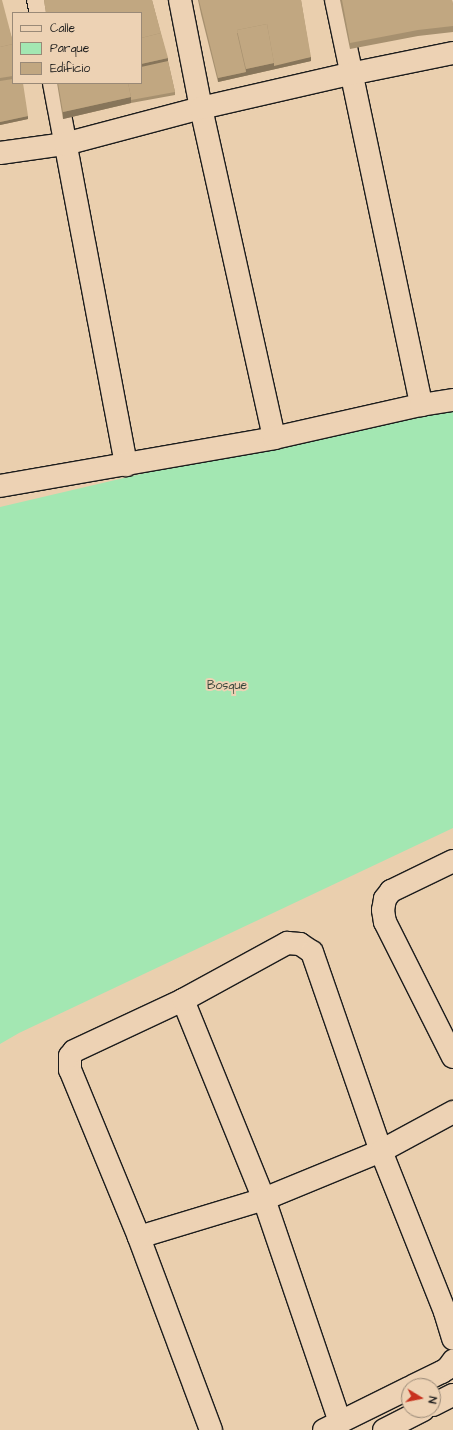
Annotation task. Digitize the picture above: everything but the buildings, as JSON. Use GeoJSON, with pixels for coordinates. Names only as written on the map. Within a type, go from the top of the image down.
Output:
{"type":"FeatureCollection","features":[{"type":"Feature","properties":{"kind":"street"},"geometry":{"type":"LineString","coordinates":[[38,0],[41,12]]}},
{"type":"Feature","properties":{"kind":"street"},"geometry":{"type":"LineString","coordinates":[[180,0],[200,108],[274,438]]}},
{"type":"Feature","properties":{"kind":"street"},"geometry":{"type":"LineString","coordinates":[[336,0],[350,74],[421,405]]}},
{"type":"Feature","properties":{"kind":"street"},"geometry":{"type":"LineString","coordinates":[[0,153],[65,144],[200,108],[350,74],[453,53]]}},
{"type":"Feature","properties":{"kind":"street"},"geometry":{"type":"LineString","coordinates":[[54,84],[126,465]]}},
{"type":"Feature","properties":{"kind":"street"},"geometry":{"type":"LineString","coordinates":[[0,486],[274,438],[421,405],[453,400]]}},
{"type":"Feature","properties":{"kind":"street"},"geometry":{"type":"LineString","coordinates":[[453,861],[391,891],[385,899],[383,910],[385,922],[453,1057]]}},
{"type":"Feature","properties":{"kind":"street"},"geometry":{"type":"LineString","coordinates":[[211,1430],[139,1237],[70,1070],[70,1056],[74,1051],[183,1000],[287,943],[294,942],[312,952],[381,1151],[449,1310],[453,1339]]}},
{"type":"Feature","properties":{"kind":"street"},"geometry":{"type":"LineString","coordinates":[[183,1000],[264,1199],[332,1426],[401,1392]]}},
{"type":"Feature","properties":{"kind":"street"},"geometry":{"type":"LineString","coordinates":[[139,1237],[264,1199],[381,1151],[453,1112]]}},
{"type":"Feature","properties":{"kind":"street"},"geometry":{"type":"LineString","coordinates":[[430,1378],[448,1368],[453,1361]]}},
{"type":"Feature","properties":{"kind":"street"},"geometry":{"type":"LineString","coordinates":[[441,1401],[453,1395]]}},
{"type":"Feature","properties":{"kind":"street"},"geometry":{"type":"LineString","coordinates":[[384,1430],[407,1418]]}},
{"type":"Feature","properties":{"kind":"green space","name":"Bosque"},"geometry":{"type":"Polygon","coordinates":[[[453,401],[453,828],[19,1033],[0,1044],[0,507],[453,401]]]}}]}
